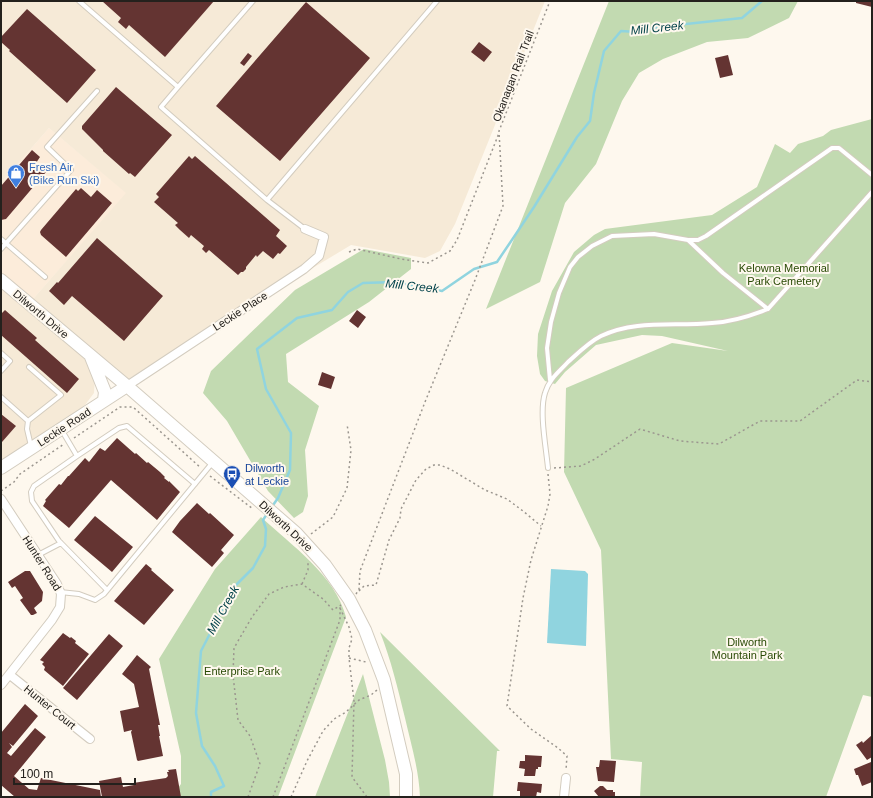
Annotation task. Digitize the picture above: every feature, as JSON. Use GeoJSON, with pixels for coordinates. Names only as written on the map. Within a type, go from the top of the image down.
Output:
{"type":"FeatureCollection","features":[{"type":"Feature","properties":{"kind":"main road","name":"Dilworth Drive"},"geometry":{"type":"LineString","coordinates":[[1,280],[127,386],[214,462],[264,510],[304,541],[325,565],[349,599],[360,620],[384,680],[406,774],[406,797]]}},
{"type":"Feature","properties":{"kind":"main road"},"geometry":{"type":"LineString","coordinates":[[91,357],[105,392],[104,400]]}},
{"type":"Feature","properties":{"kind":"main road","name":"Leckie Road"},"geometry":{"type":"LineString","coordinates":[[1,468],[127,386]]}},
{"type":"Feature","properties":{"kind":"street","name":"Leckie Place"},"geometry":{"type":"LineString","coordinates":[[127,386],[304,269],[318,256],[324,237],[304,229]]}},
{"type":"Feature","properties":{"kind":"street","name":"Hunter Road"},"geometry":{"type":"LineString","coordinates":[[1,499],[57,584],[61,594],[60,607],[52,620],[1,685]]}},
{"type":"Feature","properties":{"kind":"street","name":"Hunter Court"},"geometry":{"type":"LineString","coordinates":[[10,675],[90,739]]}},
{"type":"Feature","properties":{"kind":"street"},"geometry":{"type":"LineString","coordinates":[[564,797],[566,778]]}},
{"type":"Feature","properties":{"kind":"lane"},"geometry":{"type":"LineString","coordinates":[[79,1],[178,87]]}},
{"type":"Feature","properties":{"kind":"lane"},"geometry":{"type":"LineString","coordinates":[[253,1],[161,107],[267,200],[304,229]]}},
{"type":"Feature","properties":{"kind":"lane"},"geometry":{"type":"LineString","coordinates":[[267,200],[437,1]]}},
{"type":"Feature","properties":{"kind":"lane"},"geometry":{"type":"LineString","coordinates":[[1,249],[71,170],[47,147],[97,91]]}},
{"type":"Feature","properties":{"kind":"lane"},"geometry":{"type":"LineString","coordinates":[[550,380],[547,348],[552,322],[562,287],[570,267],[578,257],[592,246],[612,236],[654,234],[688,240],[698,240],[706,236],[832,148],[838,148],[872,175]]}},
{"type":"Feature","properties":{"kind":"lane"},"geometry":{"type":"LineString","coordinates":[[548,468],[542,412],[544,394],[550,380],[591,342],[618,330],[634,326],[713,323],[754,315],[768,309],[872,192]]}},
{"type":"Feature","properties":{"kind":"lane"},"geometry":{"type":"LineString","coordinates":[[1,239],[45,277]]}},
{"type":"Feature","properties":{"kind":"lane"},"geometry":{"type":"LineString","coordinates":[[688,240],[723,273],[768,309]]}},
{"type":"Feature","properties":{"kind":"lane"},"geometry":{"type":"LineString","coordinates":[[1,353],[10,361],[1,371]]}},
{"type":"Feature","properties":{"kind":"lane"},"geometry":{"type":"LineString","coordinates":[[29,367],[61,394],[28,421],[27,429],[32,448]]}},
{"type":"Feature","properties":{"kind":"lane"},"geometry":{"type":"LineString","coordinates":[[1,396],[28,421]]}},
{"type":"Feature","properties":{"kind":"lane"},"geometry":{"type":"LineString","coordinates":[[107,590],[60,543],[32,501],[31,492],[34,486],[119,428],[127,426],[195,484]]}},
{"type":"Feature","properties":{"kind":"lane"},"geometry":{"type":"LineString","coordinates":[[61,429],[77,456]]}},
{"type":"Feature","properties":{"kind":"lane"},"geometry":{"type":"LineString","coordinates":[[60,592],[79,594],[95,600],[104,594],[214,462]]}},
{"type":"Feature","properties":{"kind":"lane"},"geometry":{"type":"LineString","coordinates":[[38,555],[60,543]]}},
{"type":"Feature","properties":{"kind":"path","name":"Okanagan Rail Trail"},"geometry":{"type":"LineString","coordinates":[[541,526],[507,499],[485,490],[450,469],[440,465],[434,465],[426,469],[416,480],[401,508],[400,518],[389,540],[376,585],[364,586],[356,594],[360,589],[360,571],[503,206],[499,131],[550,1]]}},
{"type":"Feature","properties":{"kind":"path"},"geometry":{"type":"LineString","coordinates":[[349,252],[356,249],[401,259],[428,263],[450,251],[457,240],[499,131]]}},
{"type":"Feature","properties":{"kind":"path"},"geometry":{"type":"LineString","coordinates":[[566,778],[567,756],[531,729],[507,706],[523,598],[531,560],[548,506],[550,494],[548,468],[581,466],[596,459],[640,429],[680,441],[719,444],[760,421],[800,421],[856,380],[872,382]]}},
{"type":"Feature","properties":{"kind":"path"},"geometry":{"type":"LineString","coordinates":[[134,407],[205,472],[250,508],[264,510]]}},
{"type":"Feature","properties":{"kind":"path"},"geometry":{"type":"LineString","coordinates":[[304,541],[333,518],[347,488],[351,450],[347,424]]}},
{"type":"Feature","properties":{"kind":"path"},"geometry":{"type":"LineString","coordinates":[[302,584],[308,570],[308,559]]}},
{"type":"Feature","properties":{"kind":"path"},"geometry":{"type":"LineString","coordinates":[[248,797],[260,764],[250,736],[238,720],[233,674],[234,648],[252,617],[268,594],[284,587],[302,584],[323,599],[334,610],[340,607]]}},
{"type":"Feature","properties":{"kind":"path"},"geometry":{"type":"LineString","coordinates":[[272,797],[340,620],[340,607]]}},
{"type":"Feature","properties":{"kind":"path"},"geometry":{"type":"LineString","coordinates":[[340,607],[352,639],[349,648],[354,704],[352,777],[367,797]]}},
{"type":"Feature","properties":{"kind":"path"},"geometry":{"type":"LineString","coordinates":[[349,658],[366,661],[370,666]]}},
{"type":"Feature","properties":{"kind":"path"},"geometry":{"type":"LineString","coordinates":[[291,797],[307,761],[323,731],[334,719],[346,712],[359,700],[371,695],[376,690],[378,684]]}},
{"type":"Feature","properties":{"kind":"shaded area"},"geometry":{"type":"Polygon","coordinates":[[[1,1],[545,1],[455,224],[440,251],[425,258],[351,245],[125,381],[33,299],[126,193],[49,128],[1,183],[1,1]]]}},
{"type":"Feature","properties":{"kind":"shaded area"},"geometry":{"type":"Polygon","coordinates":[[[49,128],[127,193],[33,299],[1,273],[1,183],[49,128]]]}},
{"type":"Feature","properties":{"kind":"shaded area"},"geometry":{"type":"Polygon","coordinates":[[[1,286],[89,360],[95,375],[94,393],[82,409],[1,463],[1,286]]]}},
{"type":"Feature","properties":{"kind":"green space"},"geometry":{"type":"Polygon","coordinates":[[[609,1],[798,1],[789,18],[748,38],[707,42],[663,59],[639,73],[622,101],[596,164],[565,203],[540,282],[486,309],[609,1]]]}},
{"type":"Feature","properties":{"kind":"green space"},"geometry":{"type":"Polygon","coordinates":[[[872,119],[872,697],[863,695],[826,797],[640,797],[642,762],[611,759],[601,550],[564,472],[566,388],[672,343],[728,351],[662,336],[642,335],[596,345],[565,372],[555,384],[545,381],[540,374],[537,356],[538,334],[552,291],[574,252],[594,235],[605,229],[712,215],[757,187],[775,144],[790,153],[798,144],[823,136],[831,130],[872,119]]]}},
{"type":"Feature","properties":{"kind":"green space"},"geometry":{"type":"Polygon","coordinates":[[[364,249],[411,258],[411,269],[369,302],[286,354],[288,382],[319,406],[305,450],[308,496],[303,512],[294,518],[268,491],[227,421],[203,393],[211,371],[295,290],[364,249]]]}},
{"type":"Feature","properties":{"kind":"green space","name":"Enterprise Park"},"geometry":{"type":"Polygon","coordinates":[[[261,517],[311,562],[322,574],[340,602],[346,617],[278,797],[171,797],[181,784],[181,756],[159,659],[215,569],[261,517]]]}},
{"type":"Feature","properties":{"kind":"green space"},"geometry":{"type":"Polygon","coordinates":[[[380,632],[500,751],[497,751],[493,797],[420,797],[412,747],[388,653],[380,632]]]}},
{"type":"Feature","properties":{"kind":"green space"},"geometry":{"type":"Polygon","coordinates":[[[363,674],[385,760],[390,797],[315,797],[363,674]]]}},
{"type":"Feature","properties":{"kind":"water"},"geometry":{"type":"Polygon","coordinates":[[[551,569],[585,571],[588,574],[586,646],[547,643],[551,569]]]}},
{"type":"Feature","properties":{"kind":"building"},"geometry":{"type":"Polygon","coordinates":[[[102,1],[214,1],[165,57],[129,25],[126,29],[118,22],[121,18],[102,1]]]}},
{"type":"Feature","properties":{"kind":"building"},"geometry":{"type":"Polygon","coordinates":[[[856,1],[872,1],[872,7],[856,3],[856,1]]]}},
{"type":"Feature","properties":{"kind":"building"},"geometry":{"type":"Polygon","coordinates":[[[306,2],[370,58],[280,161],[216,106],[306,2]]]}},
{"type":"Feature","properties":{"kind":"building"},"geometry":{"type":"Polygon","coordinates":[[[27,9],[96,70],[67,103],[1,42],[1,37],[27,9]]]}},
{"type":"Feature","properties":{"kind":"building"},"geometry":{"type":"Polygon","coordinates":[[[479,42],[492,52],[484,62],[471,52],[479,42]]]}},
{"type":"Feature","properties":{"kind":"building"},"geometry":{"type":"Polygon","coordinates":[[[248,53],[252,56],[244,66],[240,63],[248,53]]]}},
{"type":"Feature","properties":{"kind":"building"},"geometry":{"type":"Polygon","coordinates":[[[728,55],[733,75],[720,78],[715,58],[728,55]]]}},
{"type":"Feature","properties":{"kind":"building"},"geometry":{"type":"Polygon","coordinates":[[[116,87],[172,135],[135,177],[130,173],[129,174],[103,151],[82,129],[82,126],[116,87]]]}},
{"type":"Feature","properties":{"kind":"building"},"geometry":{"type":"Polygon","coordinates":[[[32,150],[40,157],[36,163],[46,172],[6,219],[1,220],[1,186],[32,150]]]}},
{"type":"Feature","properties":{"kind":"building"},"geometry":{"type":"Polygon","coordinates":[[[189,156],[192,159],[195,156],[280,230],[276,236],[287,246],[280,254],[278,253],[273,259],[263,251],[257,257],[256,255],[246,269],[238,275],[209,250],[206,253],[202,249],[204,246],[191,235],[189,238],[175,225],[178,223],[154,202],[159,197],[156,194],[189,156]]]}},
{"type":"Feature","properties":{"kind":"building"},"geometry":{"type":"Polygon","coordinates":[[[81,188],[91,197],[97,190],[112,203],[66,257],[41,235],[40,232],[76,189],[78,191],[81,188]]]}},
{"type":"Feature","properties":{"kind":"building"},"geometry":{"type":"Polygon","coordinates":[[[97,238],[163,296],[124,341],[72,296],[64,305],[49,291],[57,282],[58,283],[97,238]]]}},
{"type":"Feature","properties":{"kind":"building"},"geometry":{"type":"Polygon","coordinates":[[[5,310],[37,338],[35,340],[79,379],[67,393],[1,335],[1,314],[5,310]]]}},
{"type":"Feature","properties":{"kind":"building"},"geometry":{"type":"Polygon","coordinates":[[[357,310],[366,317],[358,328],[349,321],[357,310]]]}},
{"type":"Feature","properties":{"kind":"building"},"geometry":{"type":"Polygon","coordinates":[[[322,372],[335,377],[331,389],[318,385],[322,372]]]}},
{"type":"Feature","properties":{"kind":"building"},"geometry":{"type":"Polygon","coordinates":[[[1,414],[16,426],[2,442],[1,441],[1,414]]]}},
{"type":"Feature","properties":{"kind":"building"},"geometry":{"type":"Polygon","coordinates":[[[117,438],[135,454],[136,453],[160,472],[165,477],[164,478],[180,492],[157,520],[111,480],[69,528],[43,506],[46,501],[45,500],[59,484],[61,485],[85,458],[89,462],[100,448],[105,451],[117,438]]]}},
{"type":"Feature","properties":{"kind":"building"},"geometry":{"type":"Polygon","coordinates":[[[197,503],[234,535],[221,550],[224,553],[212,567],[172,532],[197,503]]]}},
{"type":"Feature","properties":{"kind":"building"},"geometry":{"type":"Polygon","coordinates":[[[95,516],[133,547],[112,572],[74,540],[95,516]]]}},
{"type":"Feature","properties":{"kind":"building"},"geometry":{"type":"Polygon","coordinates":[[[146,564],[174,590],[144,625],[114,601],[146,564]]]}},
{"type":"Feature","properties":{"kind":"building"},"geometry":{"type":"Polygon","coordinates":[[[25,571],[30,571],[43,592],[42,601],[34,608],[37,613],[33,615],[31,615],[20,600],[23,598],[15,586],[12,588],[8,582],[25,571]]]}},
{"type":"Feature","properties":{"kind":"building"},"geometry":{"type":"Polygon","coordinates":[[[63,633],[76,641],[75,643],[89,654],[63,686],[44,670],[45,667],[42,664],[44,662],[40,660],[63,633]]]}},
{"type":"Feature","properties":{"kind":"building"},"geometry":{"type":"Polygon","coordinates":[[[109,634],[123,646],[77,700],[63,688],[109,634]]]}},
{"type":"Feature","properties":{"kind":"building"},"geometry":{"type":"Polygon","coordinates":[[[137,655],[151,667],[149,669],[160,725],[158,725],[159,736],[163,756],[138,761],[131,732],[132,730],[124,732],[120,711],[139,707],[134,684],[122,674],[137,655]]]}},
{"type":"Feature","properties":{"kind":"building"},"geometry":{"type":"Polygon","coordinates":[[[25,704],[38,716],[13,746],[9,743],[12,747],[7,753],[11,756],[35,728],[46,737],[14,776],[29,789],[37,790],[41,778],[100,790],[101,797],[15,797],[1,785],[1,733],[25,704]]]}},
{"type":"Feature","properties":{"kind":"building"},"geometry":{"type":"Polygon","coordinates":[[[872,735],[872,757],[867,760],[856,745],[862,741],[863,743],[872,735]]]}},
{"type":"Feature","properties":{"kind":"building"},"geometry":{"type":"Polygon","coordinates":[[[525,755],[542,756],[541,767],[536,769],[535,776],[524,776],[525,769],[519,768],[520,761],[525,761],[525,755]]]}},
{"type":"Feature","properties":{"kind":"building"},"geometry":{"type":"Polygon","coordinates":[[[600,760],[616,761],[614,782],[598,781],[596,767],[599,767],[600,760]]]}},
{"type":"Feature","properties":{"kind":"building"},"geometry":{"type":"Polygon","coordinates":[[[871,762],[872,782],[862,786],[854,769],[871,762]]]}},
{"type":"Feature","properties":{"kind":"building"},"geometry":{"type":"Polygon","coordinates":[[[176,769],[181,797],[102,797],[99,781],[121,777],[123,787],[134,785],[133,783],[166,778],[168,776],[167,772],[169,772],[168,770],[176,769]]]}},
{"type":"Feature","properties":{"kind":"building"},"geometry":{"type":"Polygon","coordinates":[[[518,782],[542,784],[541,793],[537,792],[536,797],[520,797],[520,791],[517,791],[518,782]]]}},
{"type":"Feature","properties":{"kind":"building"},"geometry":{"type":"Polygon","coordinates":[[[600,786],[603,786],[607,790],[613,790],[613,792],[615,792],[615,797],[599,797],[594,791],[600,786]]]}},
{"type":"Feature","properties":{"kind":"waterway","name":"Mill Creek"},"geometry":{"type":"LineString","coordinates":[[271,508],[278,498],[290,470],[291,433],[266,389],[257,349],[297,318],[332,310],[348,292],[363,283],[395,282],[442,291],[474,269],[497,262],[534,207],[577,137],[590,121],[594,93],[604,51],[621,31],[637,32],[658,27],[742,18],[762,1]]}},
{"type":"Feature","properties":{"kind":"waterway","name":"Mill Creek"},"geometry":{"type":"LineString","coordinates":[[211,797],[211,792],[224,786],[215,766],[202,746],[196,713],[201,651],[234,587],[253,568],[265,546],[266,529],[263,520],[267,514]]}},
{"type":"Feature","properties":{"kind":"place","name":"Fresh Air (Bike Run Ski)"},"geometry":{"type":"Point","coordinates":[16,188]}},
{"type":"Feature","properties":{"kind":"place","name":"Dilworth at Leckie"},"geometry":{"type":"Point","coordinates":[232,489]}},
{"type":"Feature","properties":{"kind":"park label","name":"Kelowna Memorial Park Cemetery"},"geometry":{"type":"Point","coordinates":[784,274]}},
{"type":"Feature","properties":{"kind":"park label","name":"Dilworth Mountain Park"},"geometry":{"type":"Point","coordinates":[747,648]}}]}
